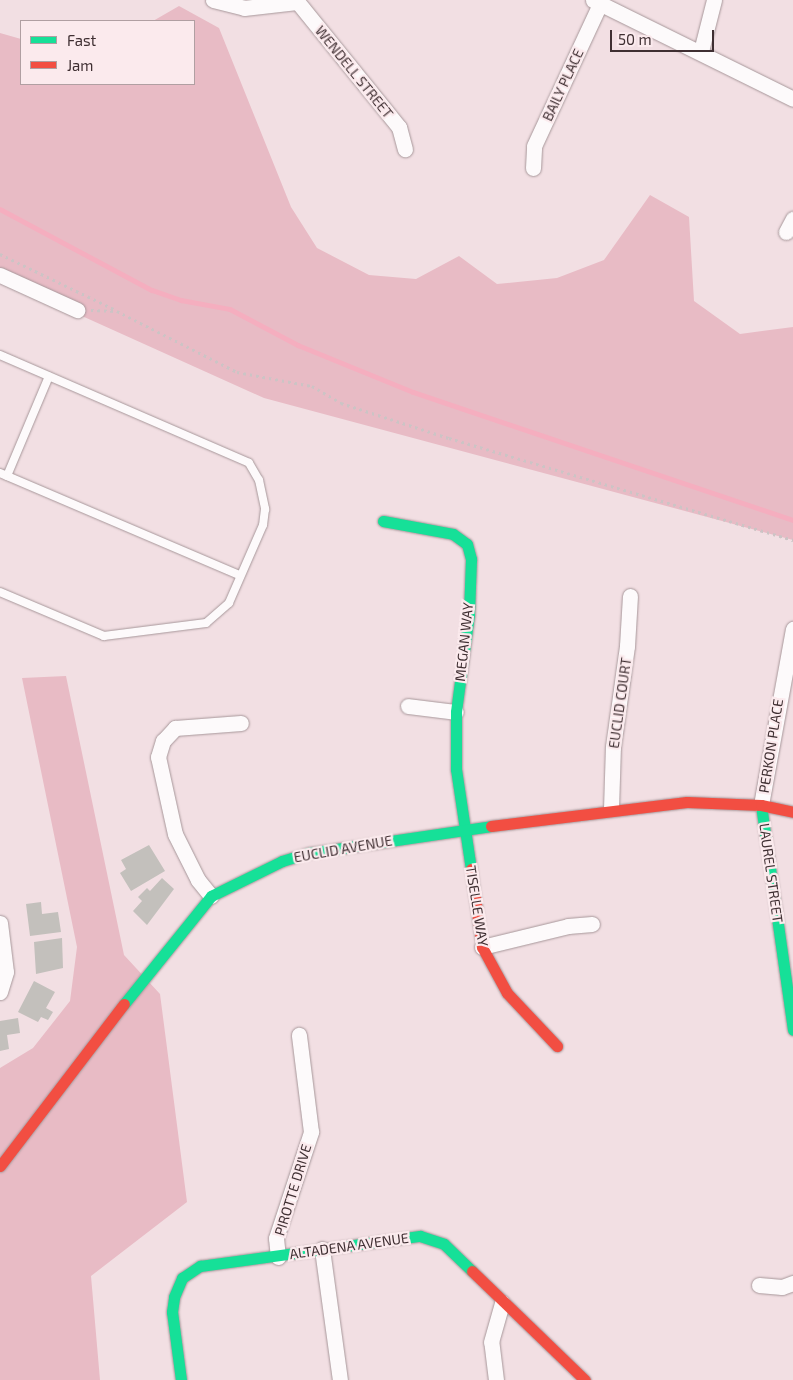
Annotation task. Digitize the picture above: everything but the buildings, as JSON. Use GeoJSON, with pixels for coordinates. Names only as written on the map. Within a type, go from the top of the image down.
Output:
{"type":"FeatureCollection","features":[{"type":"Feature","properties":{"kind":"street"},"geometry":{"type":"LineString","coordinates":[[213,0],[244,8],[297,1]]}},
{"type":"Feature","properties":{"kind":"street"},"geometry":{"type":"LineString","coordinates":[[701,51],[714,0]]}},
{"type":"Feature","properties":{"kind":"street","name":"WENDELL STREET"},"geometry":{"type":"LineString","coordinates":[[297,1],[399,127],[405,148]]}},
{"type":"Feature","properties":{"kind":"street"},"geometry":{"type":"LineString","coordinates":[[596,2],[701,51],[793,100]]}},
{"type":"Feature","properties":{"kind":"street","name":"BAILY PLACE"},"geometry":{"type":"LineString","coordinates":[[533,168],[534,146],[596,2]]}},
{"type":"Feature","properties":{"kind":"street"},"geometry":{"type":"LineString","coordinates":[[0,275],[77,310]]}},
{"type":"Feature","properties":{"kind":"street","name":"MEGAN WAY"},"geometry":{"type":"LineString","coordinates":[[383,521],[453,534],[467,544],[471,560],[469,614],[456,712],[456,769],[465,829]]}},
{"type":"Feature","properties":{"kind":"street","name":"EUCLID COURT"},"geometry":{"type":"LineString","coordinates":[[611,809],[613,747],[627,646],[630,596]]}},
{"type":"Feature","properties":{"kind":"street","name":"PERKON PLACE"},"geometry":{"type":"LineString","coordinates":[[761,805],[787,686],[793,629]]}},
{"type":"Feature","properties":{"kind":"street"},"geometry":{"type":"LineString","coordinates":[[408,706],[456,712]]}},
{"type":"Feature","properties":{"kind":"street"},"geometry":{"type":"LineString","coordinates":[[211,896],[198,880],[175,834],[158,757],[164,741],[175,728],[241,723]]}},
{"type":"Feature","properties":{"kind":"street","name":"EUCLID AVENUE"},"geometry":{"type":"LineString","coordinates":[[0,1166],[170,943],[211,896],[282,861],[309,853],[611,809],[687,802],[761,805],[793,812]]}},
{"type":"Feature","properties":{"kind":"street","name":"LAUREL STREET"},"geometry":{"type":"LineString","coordinates":[[761,805],[790,989],[793,1030]]}},
{"type":"Feature","properties":{"kind":"street","name":"TISELLE WAY"},"geometry":{"type":"LineString","coordinates":[[465,829],[482,947],[507,992],[558,1046]]}},
{"type":"Feature","properties":{"kind":"street"},"geometry":{"type":"LineString","coordinates":[[0,923],[6,972],[0,992]]}},
{"type":"Feature","properties":{"kind":"street"},"geometry":{"type":"LineString","coordinates":[[482,947],[568,926],[592,924]]}},
{"type":"Feature","properties":{"kind":"street","name":"PIROTTE DRIVE"},"geometry":{"type":"LineString","coordinates":[[278,1256],[276,1238],[311,1132],[299,1035]]}},
{"type":"Feature","properties":{"kind":"street","name":"ALTADENA AVENUE"},"geometry":{"type":"LineString","coordinates":[[181,1380],[172,1312],[182,1278],[200,1266],[420,1236],[444,1244],[502,1303],[585,1380]]}},
{"type":"Feature","properties":{"kind":"street"},"geometry":{"type":"LineString","coordinates":[[322,1249],[340,1380]]}},
{"type":"Feature","properties":{"kind":"street"},"geometry":{"type":"LineString","coordinates":[[759,1285],[782,1287],[793,1283]]}},
{"type":"Feature","properties":{"kind":"street"},"geometry":{"type":"LineString","coordinates":[[496,1380],[491,1342],[502,1303]]}},
{"type":"Feature","properties":{"kind":"lane"},"geometry":{"type":"LineString","coordinates":[[0,354],[249,463],[259,480],[265,509],[263,525],[239,575],[229,602],[206,623],[117,637],[104,636],[0,592]]}},
{"type":"Feature","properties":{"kind":"lane"},"geometry":{"type":"LineString","coordinates":[[49,376],[3,475],[239,575]]}},
{"type":"Feature","properties":{"kind":"path"},"geometry":{"type":"LineString","coordinates":[[0,254],[237,372],[312,386],[340,403],[449,438],[793,540]]}},
{"type":"Feature","properties":{"kind":"path"},"geometry":{"type":"LineString","coordinates":[[77,310],[117,311]]}},
{"type":"Feature","properties":{"kind":"shaded area"},"geometry":{"type":"Polygon","coordinates":[[[179,6],[219,28],[291,207],[317,248],[369,275],[416,279],[459,256],[497,284],[557,278],[604,260],[650,195],[689,217],[694,301],[740,334],[793,327],[793,540],[264,398],[0,279],[0,33],[20,39],[20,85],[195,85],[195,20],[155,20],[179,6]]]}},
{"type":"Feature","properties":{"kind":"shaded area"},"geometry":{"type":"Polygon","coordinates":[[[66,676],[124,955],[160,994],[187,1202],[91,1276],[100,1380],[0,1380],[0,1068],[33,1048],[70,1001],[77,947],[22,678],[66,676]]]}},
{"type":"Feature","properties":{"kind":"waterway"},"geometry":{"type":"LineString","coordinates":[[0,209],[152,290],[181,300],[230,309],[298,345],[413,392],[793,520]]}},
{"type":"Feature","properties":{"kind":"traffic: fast"},"geometry":{"type":"LineString","coordinates":[[383,521],[453,534],[467,544],[471,559],[469,614],[456,712],[456,769],[471,869]]}},
{"type":"Feature","properties":{"kind":"traffic: fast"},"geometry":{"type":"LineString","coordinates":[[761,805],[793,1030]]}},
{"type":"Feature","properties":{"kind":"traffic: fast"},"geometry":{"type":"LineString","coordinates":[[124,1004],[211,896],[282,861],[309,853],[491,826]]}},
{"type":"Feature","properties":{"kind":"traffic: fast"},"geometry":{"type":"LineString","coordinates":[[181,1380],[172,1312],[174,1297],[182,1278],[200,1266],[420,1236],[444,1244],[472,1271]]}},
{"type":"Feature","properties":{"kind":"traffic: jam"},"geometry":{"type":"LineString","coordinates":[[491,826],[687,802],[761,805],[793,812]]}},
{"type":"Feature","properties":{"kind":"traffic: jam"},"geometry":{"type":"LineString","coordinates":[[471,869],[482,947],[507,993],[557,1046]]}},
{"type":"Feature","properties":{"kind":"traffic: jam"},"geometry":{"type":"LineString","coordinates":[[0,1166],[124,1004]]}},
{"type":"Feature","properties":{"kind":"traffic: jam"},"geometry":{"type":"LineString","coordinates":[[472,1271],[585,1380]]}}]}
